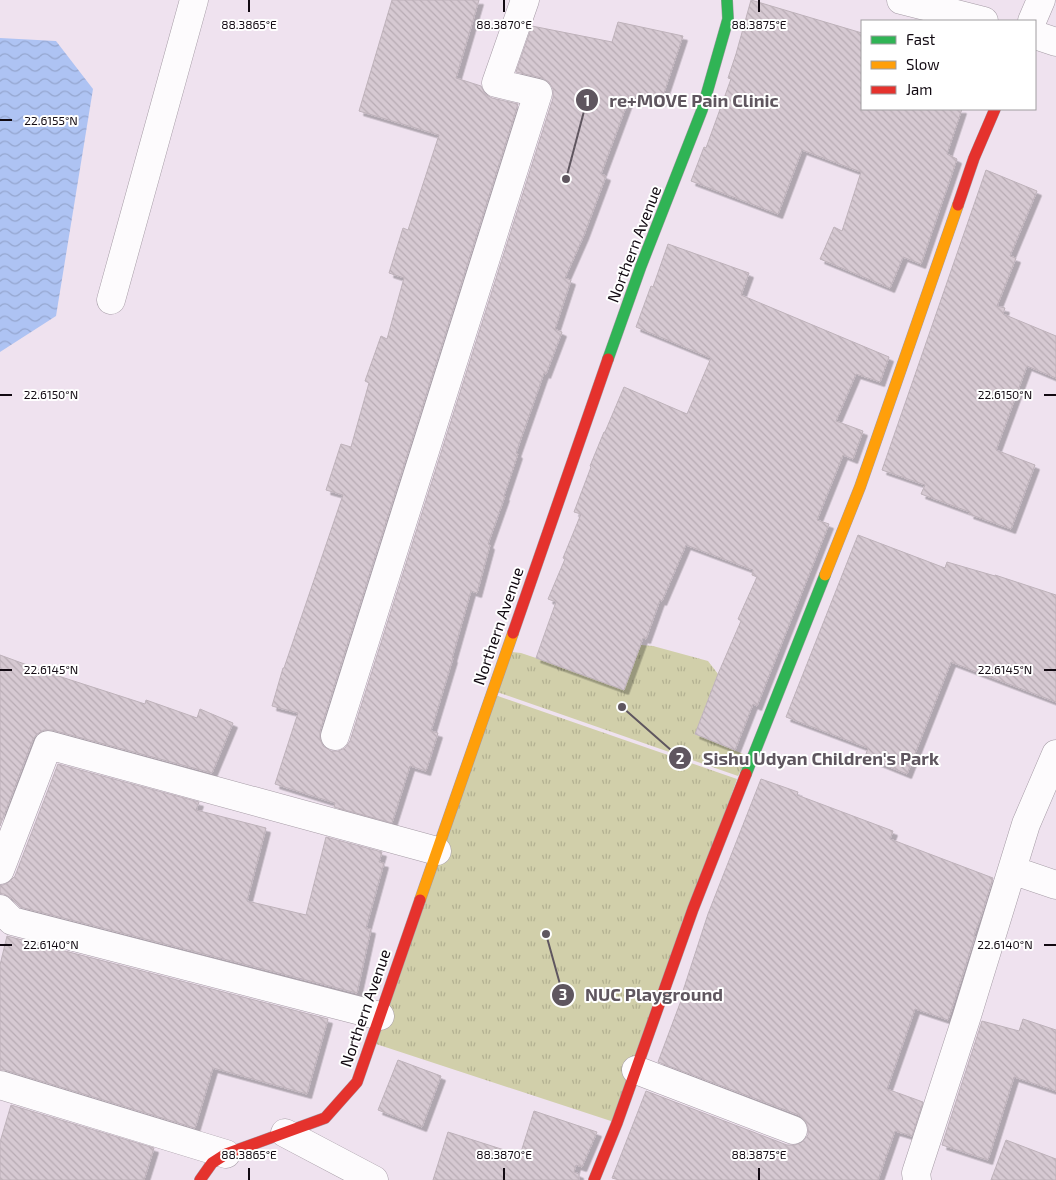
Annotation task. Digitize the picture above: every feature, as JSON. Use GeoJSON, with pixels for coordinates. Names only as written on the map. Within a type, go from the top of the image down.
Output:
{"type":"FeatureCollection","features":[{"type":"Feature","properties":{"kind":"street"},"geometry":{"type":"LineString","coordinates":[[111,300],[194,0]]}},
{"type":"Feature","properties":{"kind":"street"},"geometry":{"type":"LineString","coordinates":[[335,736],[538,93],[496,83],[525,0]]}},
{"type":"Feature","properties":{"kind":"street","name":"Northern Avenue"},"geometry":{"type":"LineString","coordinates":[[200,1180],[212,1163],[226,1154],[326,1118],[357,1082],[641,266],[702,110],[728,19],[727,0]]}},
{"type":"Feature","properties":{"kind":"street"},"geometry":{"type":"LineString","coordinates":[[901,0],[980,20]]}},
{"type":"Feature","properties":{"kind":"street"},"geometry":{"type":"LineString","coordinates":[[1032,20],[1041,0]]}},
{"type":"Feature","properties":{"kind":"street"},"geometry":{"type":"LineString","coordinates":[[1036,35],[1056,42]]}},
{"type":"Feature","properties":{"kind":"street"},"geometry":{"type":"LineString","coordinates":[[594,1180],[617,1123],[693,909],[860,487],[974,158],[995,110]]}},
{"type":"Feature","properties":{"kind":"street"},"geometry":{"type":"LineString","coordinates":[[0,870],[48,745],[437,851]]}},
{"type":"Feature","properties":{"kind":"street"},"geometry":{"type":"LineString","coordinates":[[917,1180],[916,1173],[1026,824],[1056,754]]}},
{"type":"Feature","properties":{"kind":"street"},"geometry":{"type":"LineString","coordinates":[[1012,870],[1056,885]]}},
{"type":"Feature","properties":{"kind":"street"},"geometry":{"type":"LineString","coordinates":[[0,909],[12,921],[380,1016]]}},
{"type":"Feature","properties":{"kind":"street"},"geometry":{"type":"LineString","coordinates":[[636,1070],[793,1130]]}},
{"type":"Feature","properties":{"kind":"street"},"geometry":{"type":"LineString","coordinates":[[0,1085],[226,1154]]}},
{"type":"Feature","properties":{"kind":"street"},"geometry":{"type":"LineString","coordinates":[[285,1133],[374,1180]]}},
{"type":"Feature","properties":{"kind":"green space"},"geometry":{"type":"Polygon","coordinates":[[[641,645],[653,646],[708,661],[718,674],[695,734],[748,756],[738,776],[497,692],[512,652],[536,658],[624,690],[641,645]]]}},
{"type":"Feature","properties":{"kind":"green space"},"geometry":{"type":"Polygon","coordinates":[[[492,694],[737,779],[617,1123],[370,1042],[492,694]]]}},
{"type":"Feature","properties":{"kind":"water"},"geometry":{"type":"Polygon","coordinates":[[[0,38],[56,41],[93,89],[56,316],[0,352],[0,38]]]}},
{"type":"Feature","properties":{"kind":"building"},"geometry":{"type":"Polygon","coordinates":[[[392,0],[479,0],[456,78],[481,86],[485,94],[492,98],[518,104],[320,731],[320,739],[323,746],[331,751],[345,748],[350,741],[553,98],[553,89],[549,82],[542,78],[516,72],[532,26],[612,42],[618,22],[683,36],[661,102],[630,96],[601,174],[606,176],[584,235],[565,278],[571,280],[555,329],[562,332],[546,374],[544,373],[516,453],[518,454],[488,544],[490,545],[477,593],[471,591],[431,731],[438,733],[426,771],[410,766],[392,823],[334,807],[335,803],[275,784],[298,713],[272,706],[283,668],[343,495],[326,490],[341,444],[351,447],[369,383],[365,381],[381,336],[387,339],[404,278],[389,273],[403,228],[408,230],[439,135],[359,111],[392,0]]]}},
{"type":"Feature","properties":{"kind":"building"},"geometry":{"type":"Polygon","coordinates":[[[751,0],[861,33],[861,110],[962,110],[947,154],[957,159],[921,264],[903,257],[890,288],[820,259],[834,227],[842,231],[861,172],[802,150],[778,214],[691,181],[704,147],[706,148],[731,79],[728,78],[751,0]]]}},
{"type":"Feature","properties":{"kind":"building"},"geometry":{"type":"Polygon","coordinates":[[[986,170],[1037,191],[1010,256],[1016,258],[997,306],[1005,308],[1003,314],[1056,336],[1056,378],[1027,366],[996,450],[1035,465],[1011,529],[921,494],[925,485],[882,470],[986,170]]]}},
{"type":"Feature","properties":{"kind":"building"},"geometry":{"type":"Polygon","coordinates":[[[668,244],[749,273],[741,295],[889,357],[880,382],[856,374],[836,421],[863,431],[853,459],[843,455],[817,520],[829,524],[757,706],[753,704],[735,750],[695,734],[741,621],[738,619],[757,577],[752,575],[753,570],[686,545],[662,601],[660,600],[646,639],[643,638],[624,690],[536,658],[556,602],[548,599],[581,514],[574,512],[590,466],[624,387],[687,414],[711,358],[636,327],[668,244]]]}},
{"type":"Feature","properties":{"kind":"building"},"geometry":{"type":"Polygon","coordinates":[[[858,535],[945,568],[947,562],[1056,595],[1056,702],[951,662],[907,774],[865,757],[868,748],[786,717],[858,535]]]}},
{"type":"Feature","properties":{"kind":"building"},"geometry":{"type":"Polygon","coordinates":[[[0,655],[145,704],[146,700],[197,718],[200,709],[233,723],[212,773],[52,730],[44,730],[33,739],[0,826],[0,655]]]}},
{"type":"Feature","properties":{"kind":"building"},"geometry":{"type":"Polygon","coordinates":[[[58,764],[199,802],[196,810],[266,828],[247,901],[306,915],[326,837],[382,852],[379,862],[384,863],[366,928],[371,929],[357,993],[20,907],[11,898],[0,894],[0,885],[9,882],[15,876],[58,764]]]}},
{"type":"Feature","properties":{"kind":"building"},"geometry":{"type":"Polygon","coordinates":[[[761,779],[798,792],[797,795],[893,831],[890,839],[993,878],[948,1020],[915,1009],[887,1089],[923,1102],[912,1136],[895,1131],[878,1180],[619,1180],[612,1178],[646,1091],[787,1145],[795,1145],[802,1142],[808,1135],[808,1127],[799,1115],[658,1062],[682,998],[708,914],[761,779]]]}},
{"type":"Feature","properties":{"kind":"building"},"geometry":{"type":"Polygon","coordinates":[[[7,936],[328,1019],[307,1094],[213,1068],[195,1128],[0,1070],[0,965],[7,936]]]}},
{"type":"Feature","properties":{"kind":"building"},"geometry":{"type":"Polygon","coordinates":[[[1023,1019],[1056,1030],[1056,1091],[1014,1077],[988,1160],[942,1145],[982,1021],[1019,1031],[1023,1019]]]}},
{"type":"Feature","properties":{"kind":"building"},"geometry":{"type":"Polygon","coordinates":[[[398,1060],[441,1076],[422,1127],[378,1110],[398,1060]]]}},
{"type":"Feature","properties":{"kind":"building"},"geometry":{"type":"Polygon","coordinates":[[[11,1105],[154,1148],[144,1180],[0,1180],[0,1142],[11,1105]]]}},
{"type":"Feature","properties":{"kind":"building"},"geometry":{"type":"Polygon","coordinates":[[[534,1111],[597,1132],[582,1167],[576,1165],[574,1172],[579,1174],[579,1180],[433,1180],[448,1132],[520,1155],[534,1111]]]}},
{"type":"Feature","properties":{"kind":"building"},"geometry":{"type":"Polygon","coordinates":[[[1006,1140],[1056,1159],[1056,1180],[991,1180],[1006,1140]]]}},
{"type":"Feature","properties":{"kind":"traffic: fast"},"geometry":{"type":"LineString","coordinates":[[608,359],[641,266],[702,110],[728,19],[727,0]]}},
{"type":"Feature","properties":{"kind":"traffic: fast"},"geometry":{"type":"LineString","coordinates":[[746,774],[825,575]]}},
{"type":"Feature","properties":{"kind":"traffic: slow"},"geometry":{"type":"LineString","coordinates":[[825,575],[860,487],[958,205]]}},
{"type":"Feature","properties":{"kind":"traffic: slow"},"geometry":{"type":"LineString","coordinates":[[420,900],[513,633]]}},
{"type":"Feature","properties":{"kind":"traffic: jam"},"geometry":{"type":"LineString","coordinates":[[958,205],[974,158],[995,110]]}},
{"type":"Feature","properties":{"kind":"traffic: jam"},"geometry":{"type":"LineString","coordinates":[[513,633],[608,359]]}},
{"type":"Feature","properties":{"kind":"traffic: jam"},"geometry":{"type":"LineString","coordinates":[[594,1180],[617,1123],[693,909],[746,774]]}},
{"type":"Feature","properties":{"kind":"traffic: jam"},"geometry":{"type":"LineString","coordinates":[[200,1180],[212,1163],[226,1154],[325,1118],[357,1082],[420,900]]}},
{"type":"Feature","properties":{"kind":"place","name":"re+MOVE Pain Clinic"},"geometry":{"type":"Point","coordinates":[566,179]}},
{"type":"Feature","properties":{"kind":"place","name":"Sishu Udyan Children's Park"},"geometry":{"type":"Point","coordinates":[622,707]}},
{"type":"Feature","properties":{"kind":"place","name":"NUC Playground"},"geometry":{"type":"Point","coordinates":[546,934]}}]}
